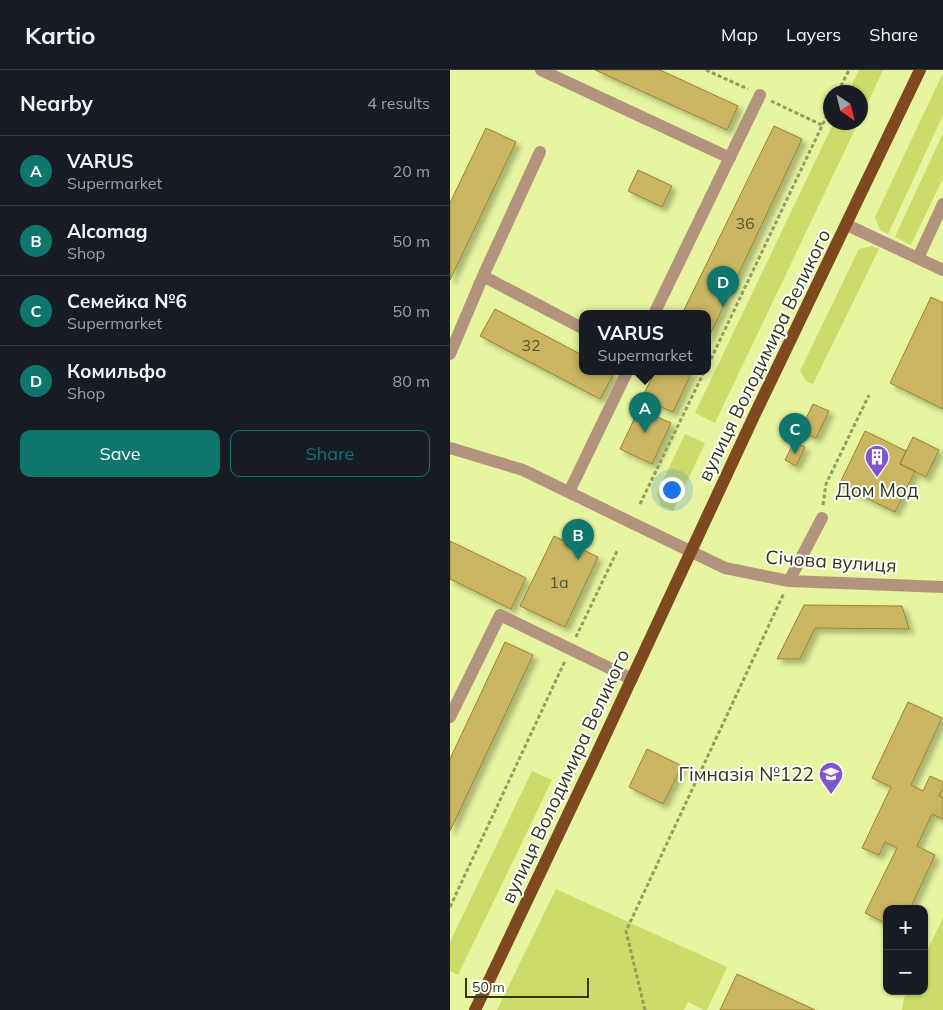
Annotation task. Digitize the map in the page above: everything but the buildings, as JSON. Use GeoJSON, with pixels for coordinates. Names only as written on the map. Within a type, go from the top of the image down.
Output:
{"type":"FeatureCollection","features":[{"type":"Feature","properties":{"kind":"main road","name":"вулиця Володимира Великого"},"geometry":{"type":"LineString","coordinates":[[476,1010],[789,342],[920,70]]}},
{"type":"Feature","properties":{"kind":"street"},"geometry":{"type":"LineString","coordinates":[[541,70],[730,158]]}},
{"type":"Feature","properties":{"kind":"street"},"geometry":{"type":"LineString","coordinates":[[656,310],[760,95]]}},
{"type":"Feature","properties":{"kind":"street"},"geometry":{"type":"LineString","coordinates":[[450,354],[483,276],[540,152]]}},
{"type":"Feature","properties":{"kind":"street"},"geometry":{"type":"LineString","coordinates":[[918,258],[943,204]]}},
{"type":"Feature","properties":{"kind":"street"},"geometry":{"type":"LineString","coordinates":[[847,225],[943,270]]}},
{"type":"Feature","properties":{"kind":"street"},"geometry":{"type":"LineString","coordinates":[[483,276],[579,326]]}},
{"type":"Feature","properties":{"kind":"street"},"geometry":{"type":"LineString","coordinates":[[569,492],[626,375]]}},
{"type":"Feature","properties":{"kind":"street","name":"Січова вулиця"},"geometry":{"type":"LineString","coordinates":[[450,448],[523,470],[725,568],[790,581],[943,587]]}},
{"type":"Feature","properties":{"kind":"street"},"geometry":{"type":"LineString","coordinates":[[790,581],[822,518]]}},
{"type":"Feature","properties":{"kind":"street"},"geometry":{"type":"LineString","coordinates":[[450,717],[500,614],[632,679]]}},
{"type":"Feature","properties":{"kind":"path"},"geometry":{"type":"LineString","coordinates":[[842,85],[849,70]]}},
{"type":"Feature","properties":{"kind":"path"},"geometry":{"type":"LineString","coordinates":[[711,359],[823,124]]}},
{"type":"Feature","properties":{"kind":"path"},"geometry":{"type":"LineString","coordinates":[[640,504],[703,375]]}},
{"type":"Feature","properties":{"kind":"path"},"geometry":{"type":"LineString","coordinates":[[822,518],[826,484],[869,395]]}},
{"type":"Feature","properties":{"kind":"path"},"geometry":{"type":"LineString","coordinates":[[450,907],[618,549]]}},
{"type":"Feature","properties":{"kind":"path"},"geometry":{"type":"LineString","coordinates":[[645,1010],[626,931],[790,581]]}},
{"type":"Feature","properties":{"kind":"green space"},"geometry":{"type":"Polygon","coordinates":[[[859,70],[883,70],[868,102],[868,85],[852,85],[859,70]]]}},
{"type":"Feature","properties":{"kind":"green space"},"geometry":{"type":"Polygon","coordinates":[[[943,73],[943,115],[888,234],[880,230],[875,217],[943,73]]]}},
{"type":"Feature","properties":{"kind":"green space"},"geometry":{"type":"Polygon","coordinates":[[[830,130],[855,130],[715,423],[695,413],[830,130]]]}},
{"type":"Feature","properties":{"kind":"green space"},"geometry":{"type":"Polygon","coordinates":[[[943,133],[943,178],[911,245],[895,237],[943,133]]]}},
{"type":"Feature","properties":{"kind":"green space"},"geometry":{"type":"Polygon","coordinates":[[[872,246],[879,249],[813,384],[806,381],[800,371],[859,249],[872,246]]]}},
{"type":"Feature","properties":{"kind":"green space"},"geometry":{"type":"Polygon","coordinates":[[[685,434],[705,443],[673,511],[661,506],[657,493],[685,434]]]}},
{"type":"Feature","properties":{"kind":"green space"},"geometry":{"type":"Polygon","coordinates":[[[532,771],[552,780],[458,975],[450,971],[450,942],[532,771]]]}},
{"type":"Feature","properties":{"kind":"green space"},"geometry":{"type":"Polygon","coordinates":[[[556,889],[727,967],[707,1010],[688,1002],[684,1010],[497,1010],[556,889]]]}},
{"type":"Feature","properties":{"kind":"green space"},"geometry":{"type":"Polygon","coordinates":[[[943,918],[943,1010],[902,1010],[906,995],[928,995],[928,949],[943,918]]]}},
{"type":"Feature","properties":{"kind":"place","name":"Комильфо"},"geometry":{"type":"Point","coordinates":[723,307]}},
{"type":"Feature","properties":{"kind":"place","name":"VARUS"},"geometry":{"type":"Point","coordinates":[645,433]}},
{"type":"Feature","properties":{"kind":"place","name":"Семейка №6"},"geometry":{"type":"Point","coordinates":[795,454]}},
{"type":"Feature","properties":{"kind":"place","name":"Дом Мод"},"geometry":{"type":"Point","coordinates":[877,478]}},
{"type":"Feature","properties":{"kind":"place","name":"Alcomag"},"geometry":{"type":"Point","coordinates":[578,560]}},
{"type":"Feature","properties":{"kind":"place","name":"Гімназія №122"},"geometry":{"type":"Point","coordinates":[831,795]}}]}
